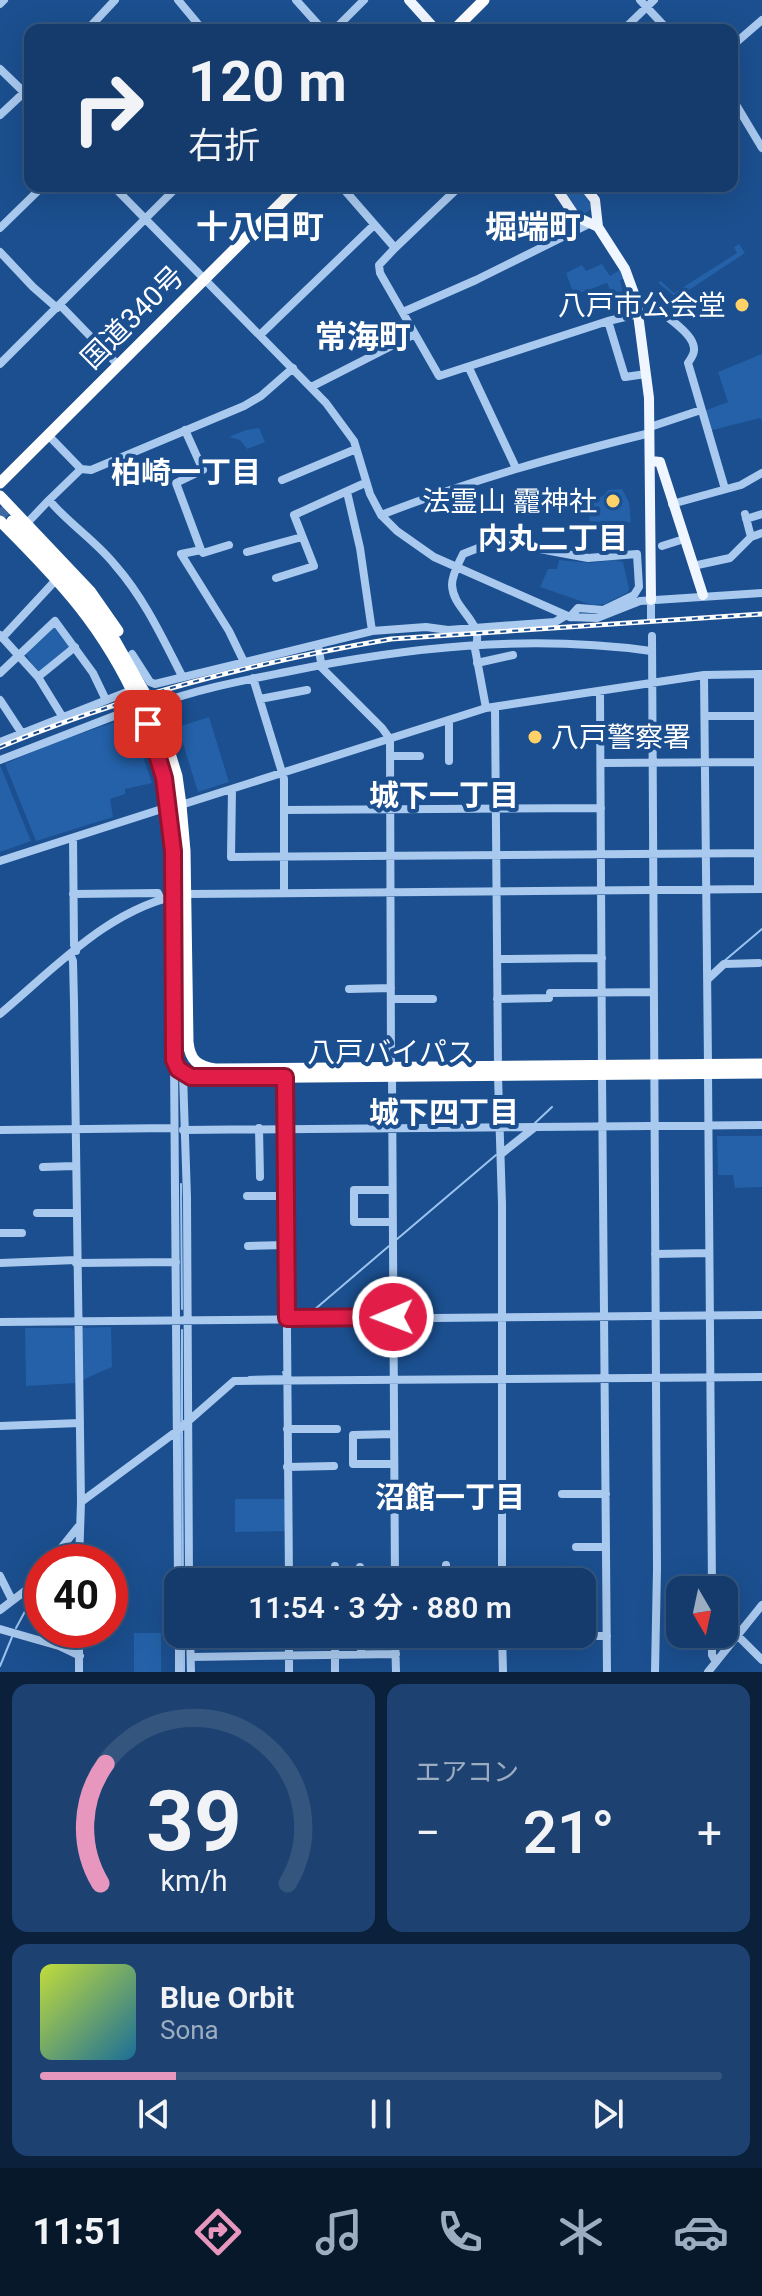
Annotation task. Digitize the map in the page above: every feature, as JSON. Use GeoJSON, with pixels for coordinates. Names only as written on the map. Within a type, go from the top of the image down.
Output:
{"type":"FeatureCollection","features":[{"type":"Feature","properties":{"kind":"highway"},"geometry":{"type":"LineString","coordinates":[[460,24],[484,0]]}},
{"type":"Feature","properties":{"kind":"highway","name":"国道340号"},"geometry":{"type":"LineString","coordinates":[[0,483],[292,192]]}},
{"type":"Feature","properties":{"kind":"highway"},"geometry":{"type":"LineString","coordinates":[[0,496],[90,591],[132,654],[155,705],[153,721]]}},
{"type":"Feature","properties":{"kind":"highway"},"geometry":{"type":"LineString","coordinates":[[6,521],[79,605],[135,685],[153,721],[164,778],[175,806],[185,851],[173,897],[174,1060],[183,1074]]}},
{"type":"Feature","properties":{"kind":"highway"},"geometry":{"type":"LineString","coordinates":[[135,685],[140,706],[153,721]]}},
{"type":"Feature","properties":{"kind":"highway"},"geometry":{"type":"LineString","coordinates":[[173,897],[185,938],[189,1050],[198,1064],[215,1069]]}},
{"type":"Feature","properties":{"kind":"highway"},"geometry":{"type":"LineString","coordinates":[[183,1074],[182,966],[185,938]]}},
{"type":"Feature","properties":{"kind":"highway","name":"八戸バイパス"},"geometry":{"type":"LineString","coordinates":[[708,1069],[762,1064]]}},
{"type":"Feature","properties":{"kind":"highway","name":"八戸バイパス"},"geometry":{"type":"LineString","coordinates":[[183,1074],[197,1069],[392,1072],[708,1069],[762,1073]]}},
{"type":"Feature","properties":{"kind":"highway","name":"八戸バイパス"},"geometry":{"type":"LineString","coordinates":[[183,1074],[200,1078],[392,1072]]}},
{"type":"Feature","properties":{"kind":"main road"},"geometry":{"type":"LineString","coordinates":[[409,0],[431,24]]}},
{"type":"Feature","properties":{"kind":"main road"},"geometry":{"type":"LineString","coordinates":[[559,192],[575,216],[595,225],[625,269],[636,299],[650,430],[651,600]]}},
{"type":"Feature","properties":{"kind":"main road"},"geometry":{"type":"LineString","coordinates":[[589,192],[595,200],[595,225]]}},
{"type":"Feature","properties":{"kind":"main road"},"geometry":{"type":"LineString","coordinates":[[651,461],[660,462],[703,595]]}},
{"type":"Feature","properties":{"kind":"street"},"geometry":{"type":"LineString","coordinates":[[93,24],[115,0]]}},
{"type":"Feature","properties":{"kind":"street"},"geometry":{"type":"LineString","coordinates":[[178,0],[198,24]]}},
{"type":"Feature","properties":{"kind":"street"},"geometry":{"type":"LineString","coordinates":[[296,0],[318,24]]}},
{"type":"Feature","properties":{"kind":"street"},"geometry":{"type":"LineString","coordinates":[[340,24],[364,0]]}},
{"type":"Feature","properties":{"kind":"street"},"geometry":{"type":"LineString","coordinates":[[628,24],[647,2],[664,24]]}},
{"type":"Feature","properties":{"kind":"street"},"geometry":{"type":"LineString","coordinates":[[738,41],[762,20]]}},
{"type":"Feature","properties":{"kind":"street"},"geometry":{"type":"LineString","coordinates":[[0,69],[24,90]]}},
{"type":"Feature","properties":{"kind":"street"},"geometry":{"type":"LineString","coordinates":[[0,115],[24,96]]}},
{"type":"Feature","properties":{"kind":"street"},"geometry":{"type":"LineString","coordinates":[[738,108],[762,148]]}},
{"type":"Feature","properties":{"kind":"street"},"geometry":{"type":"LineString","coordinates":[[0,228],[37,192]]}},
{"type":"Feature","properties":{"kind":"street"},"geometry":{"type":"LineString","coordinates":[[119,192],[261,334],[341,422],[354,441],[365,483],[381,515],[420,548],[568,617],[597,618],[629,604],[651,600],[762,593]]}},
{"type":"Feature","properties":{"kind":"street"},"geometry":{"type":"LineString","coordinates":[[0,364],[172,192]]}},
{"type":"Feature","properties":{"kind":"street"},"geometry":{"type":"LineString","coordinates":[[346,192],[395,248]]}},
{"type":"Feature","properties":{"kind":"street"},"geometry":{"type":"LineString","coordinates":[[454,192],[379,265],[380,273],[439,376],[638,314]]}},
{"type":"Feature","properties":{"kind":"street"},"geometry":{"type":"LineString","coordinates":[[261,334],[374,225]]}},
{"type":"Feature","properties":{"kind":"street"},"geometry":{"type":"LineString","coordinates":[[403,312],[595,225]]}},
{"type":"Feature","properties":{"kind":"street"},"geometry":{"type":"LineString","coordinates":[[0,252],[33,287],[58,306],[118,365]]}},
{"type":"Feature","properties":{"kind":"street"},"geometry":{"type":"LineString","coordinates":[[636,299],[656,308],[693,344],[694,355],[688,363],[725,489]]}},
{"type":"Feature","properties":{"kind":"street"},"geometry":{"type":"LineString","coordinates":[[608,321],[625,377],[646,374]]}},
{"type":"Feature","properties":{"kind":"street"},"geometry":{"type":"LineString","coordinates":[[311,387],[415,334]]}},
{"type":"Feature","properties":{"kind":"street"},"geometry":{"type":"LineString","coordinates":[[48,435],[81,469],[91,470],[253,401],[293,368]]}},
{"type":"Feature","properties":{"kind":"street"},"geometry":{"type":"LineString","coordinates":[[469,368],[516,468]]}},
{"type":"Feature","properties":{"kind":"street"},"geometry":{"type":"LineString","coordinates":[[381,515],[451,488],[650,430],[701,410]]}},
{"type":"Feature","properties":{"kind":"street"},"geometry":{"type":"LineString","coordinates":[[185,430],[203,470],[176,483],[201,550]]}},
{"type":"Feature","properties":{"kind":"street"},"geometry":{"type":"LineString","coordinates":[[282,480],[356,449]]}},
{"type":"Feature","properties":{"kind":"street"},"geometry":{"type":"LineString","coordinates":[[30,520],[81,469]]}},
{"type":"Feature","properties":{"kind":"street"},"geometry":{"type":"LineString","coordinates":[[672,504],[741,485],[753,475],[762,473]]}},
{"type":"Feature","properties":{"kind":"street"},"geometry":{"type":"LineString","coordinates":[[276,578],[314,566],[294,515],[365,483]]}},
{"type":"Feature","properties":{"kind":"street"},"geometry":{"type":"LineString","coordinates":[[347,492],[360,548],[372,631]]}},
{"type":"Feature","properties":{"kind":"street"},"geometry":{"type":"LineString","coordinates":[[49,500],[63,517],[114,562],[150,612],[182,676]]}},
{"type":"Feature","properties":{"kind":"street"},"geometry":{"type":"LineString","coordinates":[[751,537],[745,517],[762,514]]}},
{"type":"Feature","properties":{"kind":"street"},"geometry":{"type":"LineString","coordinates":[[693,566],[730,558],[751,537],[762,533]]}},
{"type":"Feature","properties":{"kind":"street"},"geometry":{"type":"LineString","coordinates":[[247,552],[302,537]]}},
{"type":"Feature","properties":{"kind":"street"},"geometry":{"type":"LineString","coordinates":[[662,546],[684,539]]}},
{"type":"Feature","properties":{"kind":"street"},"geometry":{"type":"LineString","coordinates":[[132,654],[152,684],[372,631],[426,627],[448,630],[477,628],[555,622],[568,617],[578,608],[603,610],[636,593],[639,587],[637,554],[588,558],[492,541],[465,552],[452,586],[477,628],[477,663],[491,708],[497,809],[502,1568]]}},
{"type":"Feature","properties":{"kind":"street"},"geometry":{"type":"LineString","coordinates":[[229,545],[203,553],[201,550],[181,554],[229,631],[244,662]]}},
{"type":"Feature","properties":{"kind":"street"},"geometry":{"type":"LineString","coordinates":[[54,582],[1,636],[38,677],[62,716]]}},
{"type":"Feature","properties":{"kind":"street"},"geometry":{"type":"LineString","coordinates":[[651,600],[651,619]]}},
{"type":"Feature","properties":{"kind":"street"},"geometry":{"type":"LineString","coordinates":[[0,673],[55,621],[75,647],[106,700]]}},
{"type":"Feature","properties":{"kind":"street"},"geometry":{"type":"LineString","coordinates":[[652,636],[655,1672]]}},
{"type":"Feature","properties":{"kind":"street"},"geometry":{"type":"LineString","coordinates":[[155,705],[235,681],[410,650],[477,644],[570,642],[651,651]]}},
{"type":"Feature","properties":{"kind":"street"},"geometry":{"type":"LineString","coordinates":[[318,645],[321,664],[390,739],[395,1568]]}},
{"type":"Feature","properties":{"kind":"street"},"geometry":{"type":"LineString","coordinates":[[38,677],[75,647]]}},
{"type":"Feature","properties":{"kind":"street"},"geometry":{"type":"LineString","coordinates":[[477,663],[513,655]]}},
{"type":"Feature","properties":{"kind":"street"},"geometry":{"type":"LineString","coordinates":[[231,665],[235,681]]}},
{"type":"Feature","properties":{"kind":"street"},"geometry":{"type":"LineString","coordinates":[[0,861],[491,708],[704,675],[760,674],[760,889],[284,893],[173,897],[158,893],[73,894]]}},
{"type":"Feature","properties":{"kind":"street"},"geometry":{"type":"LineString","coordinates":[[704,675],[712,1576]]}},
{"type":"Feature","properties":{"kind":"street"},"geometry":{"type":"LineString","coordinates":[[253,678],[283,772],[284,893]]}},
{"type":"Feature","properties":{"kind":"street"},"geometry":{"type":"LineString","coordinates":[[0,742],[106,700],[135,685]]}},
{"type":"Feature","properties":{"kind":"street"},"geometry":{"type":"LineString","coordinates":[[260,699],[307,690]]}},
{"type":"Feature","properties":{"kind":"street"},"geometry":{"type":"LineString","coordinates":[[600,692],[607,1672]]}},
{"type":"Feature","properties":{"kind":"street"},"geometry":{"type":"LineString","coordinates":[[0,700],[21,732]]}},
{"type":"Feature","properties":{"kind":"street"},"geometry":{"type":"LineString","coordinates":[[0,760],[140,706]]}},
{"type":"Feature","properties":{"kind":"street"},"geometry":{"type":"LineString","coordinates":[[706,716],[760,716]]}},
{"type":"Feature","properties":{"kind":"street"},"geometry":{"type":"LineString","coordinates":[[449,720],[449,761]]}},
{"type":"Feature","properties":{"kind":"street"},"geometry":{"type":"LineString","coordinates":[[390,756],[420,756]]}},
{"type":"Feature","properties":{"kind":"street"},"geometry":{"type":"LineString","coordinates":[[601,763],[760,762]]}},
{"type":"Feature","properties":{"kind":"street"},"geometry":{"type":"LineString","coordinates":[[232,789],[231,857],[760,852]]}},
{"type":"Feature","properties":{"kind":"street"},"geometry":{"type":"LineString","coordinates":[[284,810],[601,808]]}},
{"type":"Feature","properties":{"kind":"street"},"geometry":{"type":"LineString","coordinates":[[73,838],[79,1544]]}},
{"type":"Feature","properties":{"kind":"street"},"geometry":{"type":"LineString","coordinates":[[0,1014],[122,917],[173,897]]}},
{"type":"Feature","properties":{"kind":"street"},"geometry":{"type":"LineString","coordinates":[[497,959],[602,958]]}},
{"type":"Feature","properties":{"kind":"street"},"geometry":{"type":"LineString","coordinates":[[708,979],[724,964],[759,963]]}},
{"type":"Feature","properties":{"kind":"street"},"geometry":{"type":"LineString","coordinates":[[349,989],[391,988]]}},
{"type":"Feature","properties":{"kind":"street"},"geometry":{"type":"LineString","coordinates":[[497,999],[653,992]]}},
{"type":"Feature","properties":{"kind":"street"},"geometry":{"type":"LineString","coordinates":[[391,999],[433,999]]}},
{"type":"Feature","properties":{"kind":"street"},"geometry":{"type":"LineString","coordinates":[[174,1060],[178,1129],[187,1198],[189,1568]]}},
{"type":"Feature","properties":{"kind":"street"},"geometry":{"type":"LineString","coordinates":[[174,1145],[183,1097],[183,1074]]}},
{"type":"Feature","properties":{"kind":"street"},"geometry":{"type":"LineString","coordinates":[[178,1568],[174,1145],[178,1123],[178,1084],[183,1074]]}},
{"type":"Feature","properties":{"kind":"street"},"geometry":{"type":"LineString","coordinates":[[285,1077],[289,1568]]}},
{"type":"Feature","properties":{"kind":"street"},"geometry":{"type":"LineString","coordinates":[[183,1097],[188,1084],[200,1078]]}},
{"type":"Feature","properties":{"kind":"street"},"geometry":{"type":"LineString","coordinates":[[0,1130],[762,1125]]}},
{"type":"Feature","properties":{"kind":"street"},"geometry":{"type":"LineString","coordinates":[[501,1154],[535,1126]]}},
{"type":"Feature","properties":{"kind":"street"},"geometry":{"type":"LineString","coordinates":[[259,1128],[260,1177]]}},
{"type":"Feature","properties":{"kind":"street"},"geometry":{"type":"LineString","coordinates":[[43,1167],[75,1166]]}},
{"type":"Feature","properties":{"kind":"street"},"geometry":{"type":"LineString","coordinates":[[392,1190],[354,1190],[354,1222],[392,1222]]}},
{"type":"Feature","properties":{"kind":"street"},"geometry":{"type":"LineString","coordinates":[[247,1196],[286,1196]]}},
{"type":"Feature","properties":{"kind":"street"},"geometry":{"type":"LineString","coordinates":[[37,1213],[75,1213]]}},
{"type":"Feature","properties":{"kind":"street"},"geometry":{"type":"LineString","coordinates":[[0,1233],[22,1233]]}},
{"type":"Feature","properties":{"kind":"street"},"geometry":{"type":"LineString","coordinates":[[248,1246],[287,1245]]}},
{"type":"Feature","properties":{"kind":"street"},"geometry":{"type":"LineString","coordinates":[[655,1254],[709,1253]]}},
{"type":"Feature","properties":{"kind":"street"},"geometry":{"type":"LineString","coordinates":[[0,1263],[176,1262]]}},
{"type":"Feature","properties":{"kind":"street"},"geometry":{"type":"LineString","coordinates":[[0,1322],[762,1315]]}},
{"type":"Feature","properties":{"kind":"street"},"geometry":{"type":"LineString","coordinates":[[81,1502],[177,1431],[234,1381],[762,1377]]}},
{"type":"Feature","properties":{"kind":"street"},"geometry":{"type":"LineString","coordinates":[[0,1426],[80,1423]]}},
{"type":"Feature","properties":{"kind":"street"},"geometry":{"type":"LineString","coordinates":[[287,1429],[337,1429]]}},
{"type":"Feature","properties":{"kind":"street"},"geometry":{"type":"LineString","coordinates":[[394,1434],[353,1435],[353,1464],[394,1464]]}},
{"type":"Feature","properties":{"kind":"street"},"geometry":{"type":"LineString","coordinates":[[287,1467],[334,1466]]}},
{"type":"Feature","properties":{"kind":"street"},"geometry":{"type":"LineString","coordinates":[[562,1494],[606,1494]]}},
{"type":"Feature","properties":{"kind":"street"},"geometry":{"type":"LineString","coordinates":[[65,1544],[79,1527]]}},
{"type":"Feature","properties":{"kind":"street"},"geometry":{"type":"LineString","coordinates":[[576,1547],[606,1547]]}},
{"type":"Feature","properties":{"kind":"street"},"geometry":{"type":"LineString","coordinates":[[0,1576],[12,1600]]}},
{"type":"Feature","properties":{"kind":"street"},"geometry":{"type":"LineString","coordinates":[[0,1610],[24,1592]]}},
{"type":"Feature","properties":{"kind":"street"},"geometry":{"type":"LineString","coordinates":[[762,1605],[738,1636],[762,1660]]}},
{"type":"Feature","properties":{"kind":"street"},"geometry":{"type":"LineString","coordinates":[[0,1629],[59,1646],[80,1656]]}},
{"type":"Feature","properties":{"kind":"street"},"geometry":{"type":"LineString","coordinates":[[596,1636],[607,1636]]}},
{"type":"Feature","properties":{"kind":"street"},"geometry":{"type":"LineString","coordinates":[[79,1672],[80,1648]]}},
{"type":"Feature","properties":{"kind":"street"},"geometry":{"type":"LineString","coordinates":[[179,1648],[179,1672]]}},
{"type":"Feature","properties":{"kind":"street"},"geometry":{"type":"LineString","coordinates":[[191,1648],[191,1672]]}},
{"type":"Feature","properties":{"kind":"street"},"geometry":{"type":"LineString","coordinates":[[289,1648],[289,1672]]}},
{"type":"Feature","properties":{"kind":"street"},"geometry":{"type":"LineString","coordinates":[[335,1648],[335,1672]]}},
{"type":"Feature","properties":{"kind":"street"},"geometry":{"type":"LineString","coordinates":[[361,1648],[361,1654]]}},
{"type":"Feature","properties":{"kind":"street"},"geometry":{"type":"LineString","coordinates":[[396,1648],[396,1672]]}},
{"type":"Feature","properties":{"kind":"street"},"geometry":{"type":"LineString","coordinates":[[502,1648],[503,1672]]}},
{"type":"Feature","properties":{"kind":"street"},"geometry":{"type":"LineString","coordinates":[[712,1648],[716,1662]]}},
{"type":"Feature","properties":{"kind":"street"},"geometry":{"type":"LineString","coordinates":[[708,1672],[728,1648]]}},
{"type":"Feature","properties":{"kind":"street"},"geometry":{"type":"LineString","coordinates":[[191,1657],[396,1654]]}},
{"type":"Feature","properties":{"kind":"shaded area"},"geometry":{"type":"Polygon","coordinates":[[[566,192],[582,192],[590,199],[591,209],[586,213],[578,212],[566,192]]]}},
{"type":"Feature","properties":{"kind":"shaded area"},"geometry":{"type":"Polygon","coordinates":[[[739,244],[745,253],[677,298],[658,283],[661,281],[674,293],[737,253],[734,247],[739,244]]]}},
{"type":"Feature","properties":{"kind":"shaded area"},"geometry":{"type":"Polygon","coordinates":[[[602,264],[610,276],[620,270],[623,295],[629,296],[632,306],[622,311],[607,283],[574,295],[566,273],[582,265],[586,271],[602,264]]]}},
{"type":"Feature","properties":{"kind":"shaded area"},"geometry":{"type":"Polygon","coordinates":[[[762,354],[762,421],[760,418],[709,431],[704,411],[728,402],[718,372],[762,354]]]}},
{"type":"Feature","properties":{"kind":"shaded area"},"geometry":{"type":"Polygon","coordinates":[[[259,428],[265,442],[247,449],[240,440],[229,437],[246,430],[259,428]]]}},
{"type":"Feature","properties":{"kind":"shaded area"},"geometry":{"type":"Polygon","coordinates":[[[622,489],[629,502],[631,522],[590,523],[588,512],[592,500],[603,496],[608,490],[622,489]]]}},
{"type":"Feature","properties":{"kind":"shaded area"},"geometry":{"type":"Polygon","coordinates":[[[559,560],[623,562],[628,592],[605,604],[592,605],[540,587],[548,569],[557,569],[559,560]]]}},
{"type":"Feature","properties":{"kind":"shaded area"},"geometry":{"type":"Polygon","coordinates":[[[53,626],[71,646],[37,673],[26,654],[53,626]]]}},
{"type":"Feature","properties":{"kind":"shaded area"},"geometry":{"type":"Polygon","coordinates":[[[129,717],[152,783],[125,789],[125,794],[110,799],[113,817],[36,841],[5,764],[48,745],[129,717]]]}},
{"type":"Feature","properties":{"kind":"shaded area"},"geometry":{"type":"Polygon","coordinates":[[[209,717],[229,782],[198,792],[178,727],[209,717]]]}},
{"type":"Feature","properties":{"kind":"shaded area"},"geometry":{"type":"Polygon","coordinates":[[[0,765],[31,841],[0,852],[0,765]]]}},
{"type":"Feature","properties":{"kind":"shaded area"},"geometry":{"type":"Polygon","coordinates":[[[717,1136],[762,1136],[762,1187],[735,1188],[733,1175],[718,1175],[717,1136]]]}},
{"type":"Feature","properties":{"kind":"shaded area"},"geometry":{"type":"Polygon","coordinates":[[[111,1327],[112,1367],[80,1381],[78,1328],[111,1327]]]}},
{"type":"Feature","properties":{"kind":"shaded area"},"geometry":{"type":"Polygon","coordinates":[[[25,1328],[72,1328],[76,1383],[26,1386],[25,1328]]]}},
{"type":"Feature","properties":{"kind":"shaded area"},"geometry":{"type":"Polygon","coordinates":[[[235,1499],[286,1499],[286,1531],[235,1532],[235,1499]]]}},
{"type":"Feature","properties":{"kind":"shaded area"},"geometry":{"type":"Polygon","coordinates":[[[134,1633],[161,1633],[161,1672],[134,1672],[134,1633]]]}},
{"type":"Feature","properties":{"kind":"waterway"},"geometry":{"type":"LineString","coordinates":[[723,962],[762,929]]}},
{"type":"Feature","properties":{"kind":"waterway"},"geometry":{"type":"LineString","coordinates":[[535,1123],[552,1107]]}},
{"type":"Feature","properties":{"kind":"waterway"},"geometry":{"type":"LineString","coordinates":[[396,1240],[496,1155]]}},
{"type":"Feature","properties":{"kind":"waterway"},"geometry":{"type":"LineString","coordinates":[[181,1184],[182,1309]]}},
{"type":"Feature","properties":{"kind":"waterway"},"geometry":{"type":"LineString","coordinates":[[314,1310],[389,1246]]}},
{"type":"Feature","properties":{"kind":"waterway"},"geometry":{"type":"LineString","coordinates":[[182,1330],[182,1421]]}},
{"type":"Feature","properties":{"kind":"waterway"},"geometry":{"type":"LineString","coordinates":[[249,1377],[284,1376],[283,1372]]}},
{"type":"Feature","properties":{"kind":"waterway"},"geometry":{"type":"LineString","coordinates":[[182,1432],[183,1568]]}},
{"type":"Feature","properties":{"kind":"waterway"},"geometry":{"type":"LineString","coordinates":[[16,1628],[24,1613]]}},
{"type":"Feature","properties":{"kind":"waterway"},"geometry":{"type":"LineString","coordinates":[[0,1666],[12,1637]]}},
{"type":"Feature","properties":{"kind":"waterway"},"geometry":{"type":"LineString","coordinates":[[184,1648],[184,1672]]}},
{"type":"Feature","properties":{"kind":"tunnel"},"geometry":{"type":"LineString","coordinates":[[0,508],[12,521]]}},
{"type":"Feature","properties":{"kind":"railway"},"geometry":{"type":"LineString","coordinates":[[0,747],[95,711],[192,682],[291,658],[391,639],[762,614]]}},
{"type":"Feature","properties":{"kind":"place","name":"八戸市公会堂"},"geometry":{"type":"Point","coordinates":[742,305]}},
{"type":"Feature","properties":{"kind":"place","name":"法霊山 龗神社"},"geometry":{"type":"Point","coordinates":[613,501]}},
{"type":"Feature","properties":{"kind":"place","name":"八戸警察署"},"geometry":{"type":"Point","coordinates":[535,737]}},
{"type":"Feature","properties":{"kind":"district","name":"十八日町"},"geometry":{"type":"Point","coordinates":[260,227]}},
{"type":"Feature","properties":{"kind":"district","name":"堀端町"},"geometry":{"type":"Point","coordinates":[533,227]}},
{"type":"Feature","properties":{"kind":"district","name":"常海町"},"geometry":{"type":"Point","coordinates":[363,337]}},
{"type":"Feature","properties":{"kind":"district","name":"柏崎一丁目"},"geometry":{"type":"Point","coordinates":[186,473]}},
{"type":"Feature","properties":{"kind":"district","name":"内丸二丁目"},"geometry":{"type":"Point","coordinates":[553,539]}},
{"type":"Feature","properties":{"kind":"district","name":"城下一丁目"},"geometry":{"type":"Point","coordinates":[444,796]}},
{"type":"Feature","properties":{"kind":"district","name":"城下四丁目"},"geometry":{"type":"Point","coordinates":[444,1113]}},
{"type":"Feature","properties":{"kind":"district","name":"沼館一丁目"},"geometry":{"type":"Point","coordinates":[450,1498]}},
{"type":"Feature","properties":{"kind":"route"},"geometry":{"type":"LineString","coordinates":[[148,724],[164,778],[173,851],[174,1060],[183,1074],[191,1077],[285,1077],[287,1318],[393,1317]]}}]}
